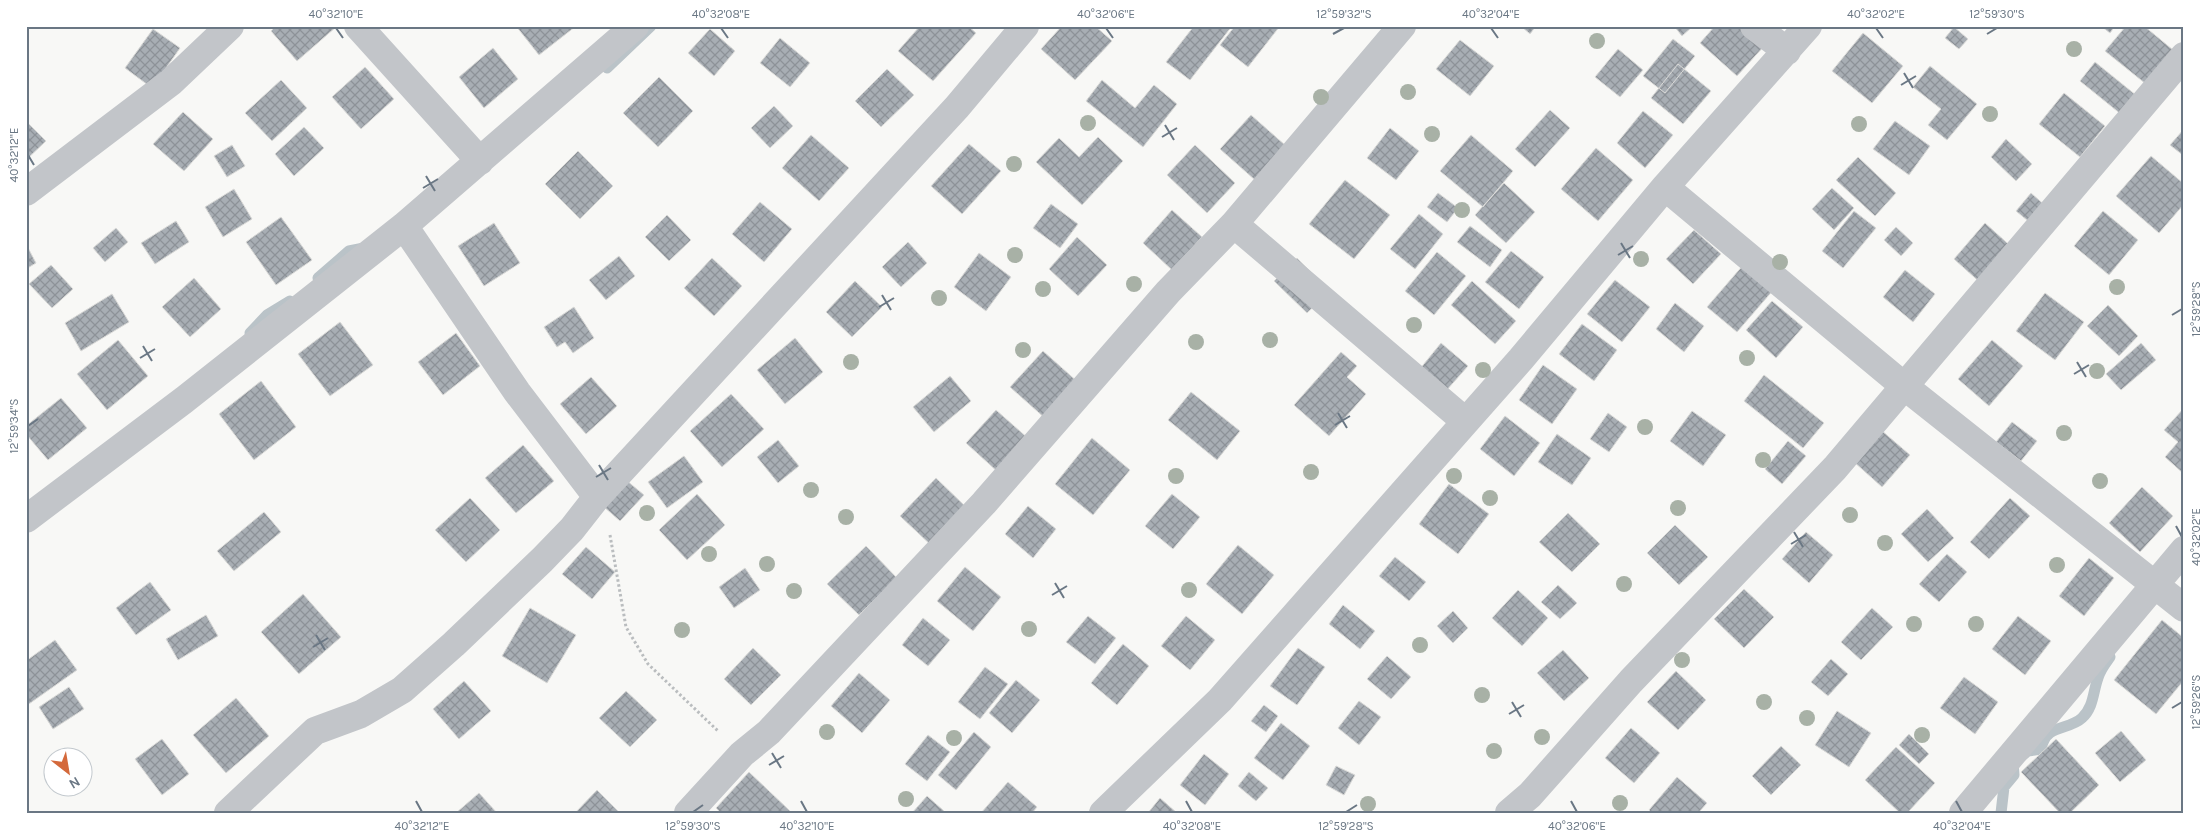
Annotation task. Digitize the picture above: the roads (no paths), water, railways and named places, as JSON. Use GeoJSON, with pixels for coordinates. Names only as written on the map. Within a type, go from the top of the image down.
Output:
{"type":"FeatureCollection","features":[{"type":"Feature","properties":{"kind":"street"},"geometry":{"type":"LineString","coordinates":[[26,192],[171,82],[230,26]]}},
{"type":"Feature","properties":{"kind":"street"},"geometry":{"type":"LineString","coordinates":[[358,26],[480,161]]}},
{"type":"Feature","properties":{"kind":"street"},"geometry":{"type":"LineString","coordinates":[[26,519],[184,400],[404,226],[635,26]]}},
{"type":"Feature","properties":{"kind":"street"},"geometry":{"type":"LineString","coordinates":[[228,813],[316,731],[361,714],[402,690],[454,644],[542,560],[572,529],[597,497],[956,107],[1025,26]]}},
{"type":"Feature","properties":{"kind":"street"},"geometry":{"type":"LineString","coordinates":[[688,813],[742,754],[769,732],[984,503],[1168,292],[1234,224],[1402,26]]}},
{"type":"Feature","properties":{"kind":"street"},"geometry":{"type":"LineString","coordinates":[[1754,26],[1787,51]]}},
{"type":"Feature","properties":{"kind":"street"},"geometry":{"type":"LineString","coordinates":[[1103,813],[1220,700],[1521,359],[1665,187],[1808,26]]}},
{"type":"Feature","properties":{"kind":"street"},"geometry":{"type":"LineString","coordinates":[[1509,813],[1530,795],[1631,682],[1835,468],[2184,56]]}},
{"type":"Feature","properties":{"kind":"street"},"geometry":{"type":"LineString","coordinates":[[1665,187],[1904,386],[2184,608]]}},
{"type":"Feature","properties":{"kind":"street"},"geometry":{"type":"LineString","coordinates":[[1234,224],[1465,422]]}},
{"type":"Feature","properties":{"kind":"street"},"geometry":{"type":"LineString","coordinates":[[404,226],[517,392],[597,497]]}},
{"type":"Feature","properties":{"kind":"street"},"geometry":{"type":"LineString","coordinates":[[1963,813],[2184,550]]}},
{"type":"Feature","properties":{"kind":"waterway"},"geometry":{"type":"LineString","coordinates":[[607,68],[651,26]]}},
{"type":"Feature","properties":{"kind":"waterway"},"geometry":{"type":"LineString","coordinates":[[318,278],[349,251],[364,248]]}},
{"type":"Feature","properties":{"kind":"waterway"},"geometry":{"type":"LineString","coordinates":[[250,333],[267,315],[290,301]]}},
{"type":"Feature","properties":{"kind":"waterway"},"geometry":{"type":"LineString","coordinates":[[2001,813],[2004,787],[2014,775],[2013,763],[2028,751],[2041,749],[2044,741],[2052,731],[2076,722],[2086,714],[2091,704],[2100,672],[2110,657]]}}]}
